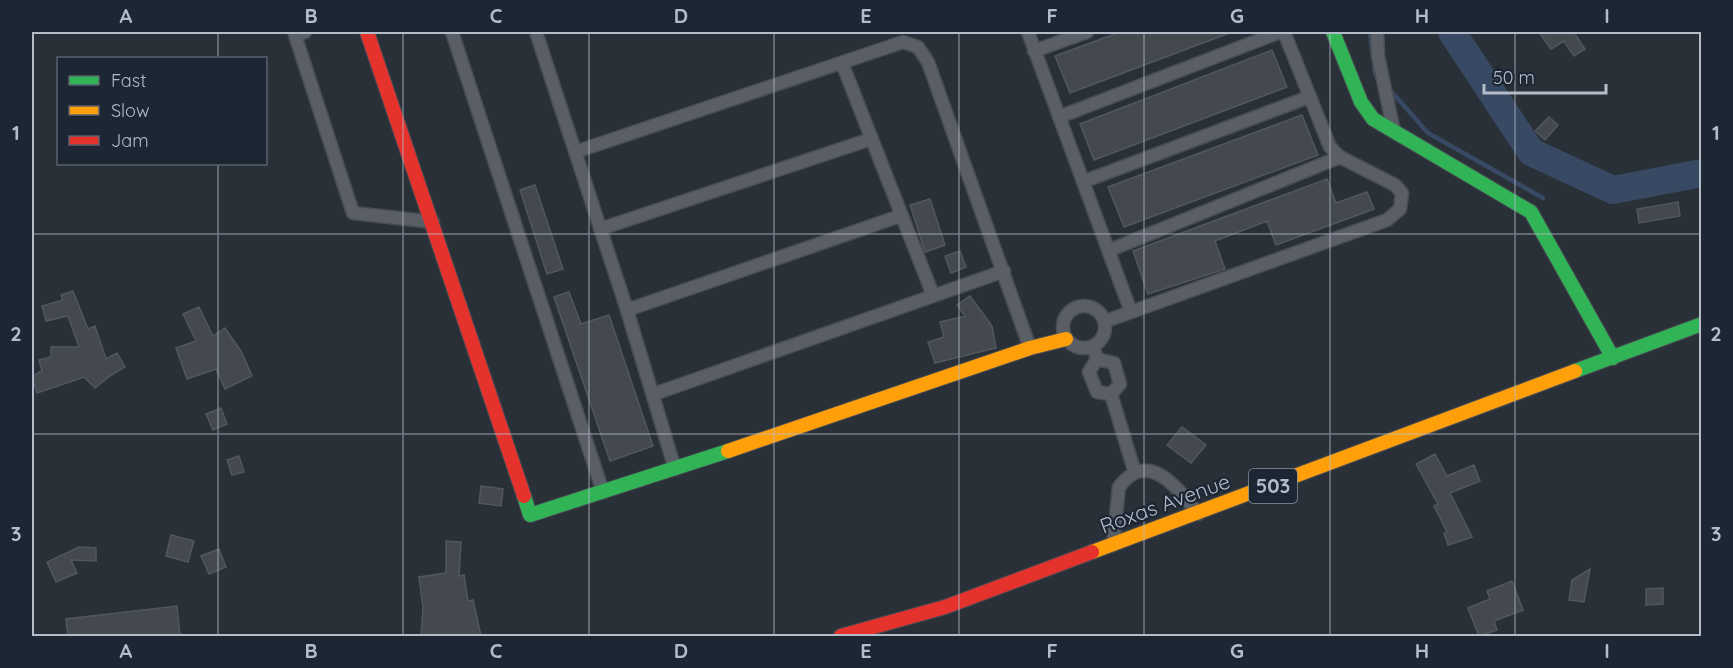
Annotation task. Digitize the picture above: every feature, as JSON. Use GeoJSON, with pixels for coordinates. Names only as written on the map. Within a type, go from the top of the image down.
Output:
{"type":"FeatureCollection","features":[{"type":"Feature","properties":{"kind":"street"},"geometry":{"type":"LineString","coordinates":[[305,32],[295,35],[353,213],[433,222]]}},
{"type":"Feature","properties":{"kind":"street"},"geometry":{"type":"LineString","coordinates":[[367,32],[530,515],[675,469],[1030,348],[1066,339]]}},
{"type":"Feature","properties":{"kind":"street"},"geometry":{"type":"LineString","coordinates":[[452,32],[603,492]]}},
{"type":"Feature","properties":{"kind":"street"},"geometry":{"type":"LineString","coordinates":[[536,32],[654,394],[675,469]]}},
{"type":"Feature","properties":{"kind":"street"},"geometry":{"type":"LineString","coordinates":[[1028,32],[1085,181],[1131,312]]}},
{"type":"Feature","properties":{"kind":"street"},"geometry":{"type":"LineString","coordinates":[[1034,51],[1087,32]]}},
{"type":"Feature","properties":{"kind":"street"},"geometry":{"type":"LineString","coordinates":[[1059,117],[1282,32],[1330,147],[1340,157],[1395,185],[1402,193],[1402,200],[1396,215],[1106,321]]}},
{"type":"Feature","properties":{"kind":"street"},"geometry":{"type":"LineString","coordinates":[[1333,32],[1361,102],[1373,119],[1531,212],[1613,358]]}},
{"type":"Feature","properties":{"kind":"street"},"geometry":{"type":"LineString","coordinates":[[1377,32],[1378,56],[1394,132]]}},
{"type":"Feature","properties":{"kind":"street"},"geometry":{"type":"LineString","coordinates":[[575,152],[903,42],[918,47],[928,62],[1030,348]]}},
{"type":"Feature","properties":{"kind":"street"},"geometry":{"type":"LineString","coordinates":[[842,63],[933,296]]}},
{"type":"Feature","properties":{"kind":"street"},"geometry":{"type":"LineString","coordinates":[[1085,181],[1309,98]]}},
{"type":"Feature","properties":{"kind":"street"},"geometry":{"type":"LineString","coordinates":[[600,229],[871,140]]}},
{"type":"Feature","properties":{"kind":"street"},"geometry":{"type":"LineString","coordinates":[[1110,250],[1340,157]]}},
{"type":"Feature","properties":{"kind":"street"},"geometry":{"type":"LineString","coordinates":[[627,310],[900,216]]}},
{"type":"Feature","properties":{"kind":"street"},"geometry":{"type":"LineString","coordinates":[[654,394],[1004,271]]}},
{"type":"Feature","properties":{"kind":"street"},"geometry":{"type":"LineString","coordinates":[[1090,306],[1106,321],[1104,336],[1093,346],[1078,348],[1066,339],[1063,324],[1065,317],[1076,307],[1090,306]]}},
{"type":"Feature","properties":{"kind":"street","name":"Roxas Avenue"},"geometry":{"type":"LineString","coordinates":[[841,636],[945,607],[1701,324]]}},
{"type":"Feature","properties":{"kind":"street"},"geometry":{"type":"LineString","coordinates":[[1093,346],[1097,359],[1089,372],[1097,392],[1111,394]]}},
{"type":"Feature","properties":{"kind":"street"},"geometry":{"type":"LineString","coordinates":[[1097,359],[1114,363],[1120,384],[1111,394]]}},
{"type":"Feature","properties":{"kind":"street"},"geometry":{"type":"LineString","coordinates":[[1111,394],[1135,473]]}},
{"type":"Feature","properties":{"kind":"street"},"geometry":{"type":"LineString","coordinates":[[1113,545],[1119,486],[1135,473],[1146,471],[1157,473],[1172,482],[1198,514]]}},
{"type":"Feature","properties":{"kind":"building"},"geometry":{"type":"Polygon","coordinates":[[[1120,32],[1232,32],[1070,93],[1055,56],[1120,32]]]}},
{"type":"Feature","properties":{"kind":"building"},"geometry":{"type":"Polygon","coordinates":[[[1539,32],[1578,32],[1575,34],[1585,49],[1574,56],[1564,41],[1551,49],[1539,32]]]}},
{"type":"Feature","properties":{"kind":"building"},"geometry":{"type":"Polygon","coordinates":[[[1272,50],[1287,87],[1094,160],[1080,124],[1272,50]]]}},
{"type":"Feature","properties":{"kind":"building"},"geometry":{"type":"Polygon","coordinates":[[[1302,115],[1318,155],[1124,227],[1108,187],[1302,115]]]}},
{"type":"Feature","properties":{"kind":"building"},"geometry":{"type":"Polygon","coordinates":[[[1549,117],[1558,125],[1545,140],[1535,131],[1549,117]]]}},
{"type":"Feature","properties":{"kind":"building"},"geometry":{"type":"Polygon","coordinates":[[[1327,179],[1336,203],[1367,192],[1374,209],[1276,245],[1267,221],[1215,241],[1225,269],[1148,294],[1133,251],[1327,179]]]}},
{"type":"Feature","properties":{"kind":"building"},"geometry":{"type":"Polygon","coordinates":[[[535,185],[563,269],[547,274],[520,190],[535,185]]]}},
{"type":"Feature","properties":{"kind":"building"},"geometry":{"type":"Polygon","coordinates":[[[930,199],[945,245],[925,252],[910,205],[930,199]]]}},
{"type":"Feature","properties":{"kind":"building"},"geometry":{"type":"Polygon","coordinates":[[[1678,202],[1680,216],[1639,223],[1637,209],[1678,202]]]}},
{"type":"Feature","properties":{"kind":"building"},"geometry":{"type":"Polygon","coordinates":[[[960,251],[966,267],[951,273],[945,256],[960,251]]]}},
{"type":"Feature","properties":{"kind":"building"},"geometry":{"type":"Polygon","coordinates":[[[73,291],[88,329],[95,326],[106,359],[117,353],[125,367],[95,388],[84,377],[37,393],[32,376],[42,371],[39,360],[51,357],[51,347],[79,347],[68,316],[46,321],[42,306],[63,300],[61,295],[73,291]]]}},
{"type":"Feature","properties":{"kind":"building"},"geometry":{"type":"Polygon","coordinates":[[[569,292],[581,324],[609,315],[653,446],[610,461],[554,297],[569,292]]]}},
{"type":"Feature","properties":{"kind":"building"},"geometry":{"type":"Polygon","coordinates":[[[970,296],[992,326],[996,348],[935,363],[928,342],[944,337],[940,322],[965,316],[957,305],[970,296]]]}},
{"type":"Feature","properties":{"kind":"building"},"geometry":{"type":"Polygon","coordinates":[[[199,307],[213,336],[225,328],[241,351],[252,376],[225,389],[216,369],[187,379],[176,348],[196,341],[183,314],[199,307]]]}},
{"type":"Feature","properties":{"kind":"building"},"geometry":{"type":"Polygon","coordinates":[[[221,408],[227,424],[213,430],[206,414],[221,408]]]}},
{"type":"Feature","properties":{"kind":"building"},"geometry":{"type":"Polygon","coordinates":[[[1182,427],[1206,445],[1191,463],[1167,445],[1182,427]]]}},
{"type":"Feature","properties":{"kind":"building"},"geometry":{"type":"Polygon","coordinates":[[[1435,454],[1447,476],[1474,465],[1480,481],[1450,493],[1472,537],[1448,545],[1444,533],[1447,532],[1434,506],[1438,504],[1416,464],[1435,454]]]}},
{"type":"Feature","properties":{"kind":"building"},"geometry":{"type":"Polygon","coordinates":[[[239,456],[244,472],[232,475],[227,460],[239,456]]]}},
{"type":"Feature","properties":{"kind":"building"},"geometry":{"type":"Polygon","coordinates":[[[481,486],[503,489],[501,506],[479,503],[481,486]]]}},
{"type":"Feature","properties":{"kind":"building"},"geometry":{"type":"Polygon","coordinates":[[[171,535],[194,541],[188,562],[166,556],[171,535]]]}},
{"type":"Feature","properties":{"kind":"building"},"geometry":{"type":"Polygon","coordinates":[[[446,541],[461,542],[459,576],[464,575],[468,601],[473,600],[481,636],[421,635],[423,608],[419,577],[446,573],[446,541]]]}},
{"type":"Feature","properties":{"kind":"building"},"geometry":{"type":"Polygon","coordinates":[[[79,547],[96,548],[96,561],[71,560],[77,573],[56,582],[47,562],[79,547]]]}},
{"type":"Feature","properties":{"kind":"building"},"geometry":{"type":"Polygon","coordinates":[[[219,549],[226,567],[209,574],[201,556],[219,549]]]}},
{"type":"Feature","properties":{"kind":"building"},"geometry":{"type":"Polygon","coordinates":[[[1590,569],[1584,602],[1569,600],[1572,580],[1590,569]]]}},
{"type":"Feature","properties":{"kind":"building"},"geometry":{"type":"Polygon","coordinates":[[[1512,581],[1523,610],[1494,621],[1497,630],[1479,636],[1468,608],[1490,599],[1487,591],[1512,581]]]}},
{"type":"Feature","properties":{"kind":"building"},"geometry":{"type":"Polygon","coordinates":[[[1663,588],[1663,604],[1646,605],[1646,589],[1663,588]]]}},
{"type":"Feature","properties":{"kind":"building"},"geometry":{"type":"Polygon","coordinates":[[[177,606],[180,636],[68,636],[66,619],[177,606]]]}},
{"type":"Feature","properties":{"kind":"waterway"},"geometry":{"type":"LineString","coordinates":[[1370,32],[1372,50]]}},
{"type":"Feature","properties":{"kind":"waterway"},"geometry":{"type":"LineString","coordinates":[[1452,32],[1531,152],[1613,190],[1702,173]]}},
{"type":"Feature","properties":{"kind":"waterway"},"geometry":{"type":"LineString","coordinates":[[1374,64],[1375,73]]}},
{"type":"Feature","properties":{"kind":"waterway"},"geometry":{"type":"LineString","coordinates":[[1390,90],[1428,133],[1543,198]]}},
{"type":"Feature","properties":{"kind":"traffic: fast"},"geometry":{"type":"LineString","coordinates":[[1333,32],[1361,102],[1373,119],[1531,212],[1613,358]]}},
{"type":"Feature","properties":{"kind":"traffic: fast"},"geometry":{"type":"LineString","coordinates":[[1575,371],[1702,324]]}},
{"type":"Feature","properties":{"kind":"traffic: fast"},"geometry":{"type":"LineString","coordinates":[[524,496],[530,515],[728,451]]}},
{"type":"Feature","properties":{"kind":"traffic: slow"},"geometry":{"type":"LineString","coordinates":[[728,451],[1030,348],[1066,339]]}},
{"type":"Feature","properties":{"kind":"traffic: slow"},"geometry":{"type":"LineString","coordinates":[[1092,552],[1575,371]]}},
{"type":"Feature","properties":{"kind":"traffic: jam"},"geometry":{"type":"LineString","coordinates":[[367,32],[524,496]]}},
{"type":"Feature","properties":{"kind":"traffic: jam"},"geometry":{"type":"LineString","coordinates":[[841,636],[945,607],[1092,552]]}}]}
